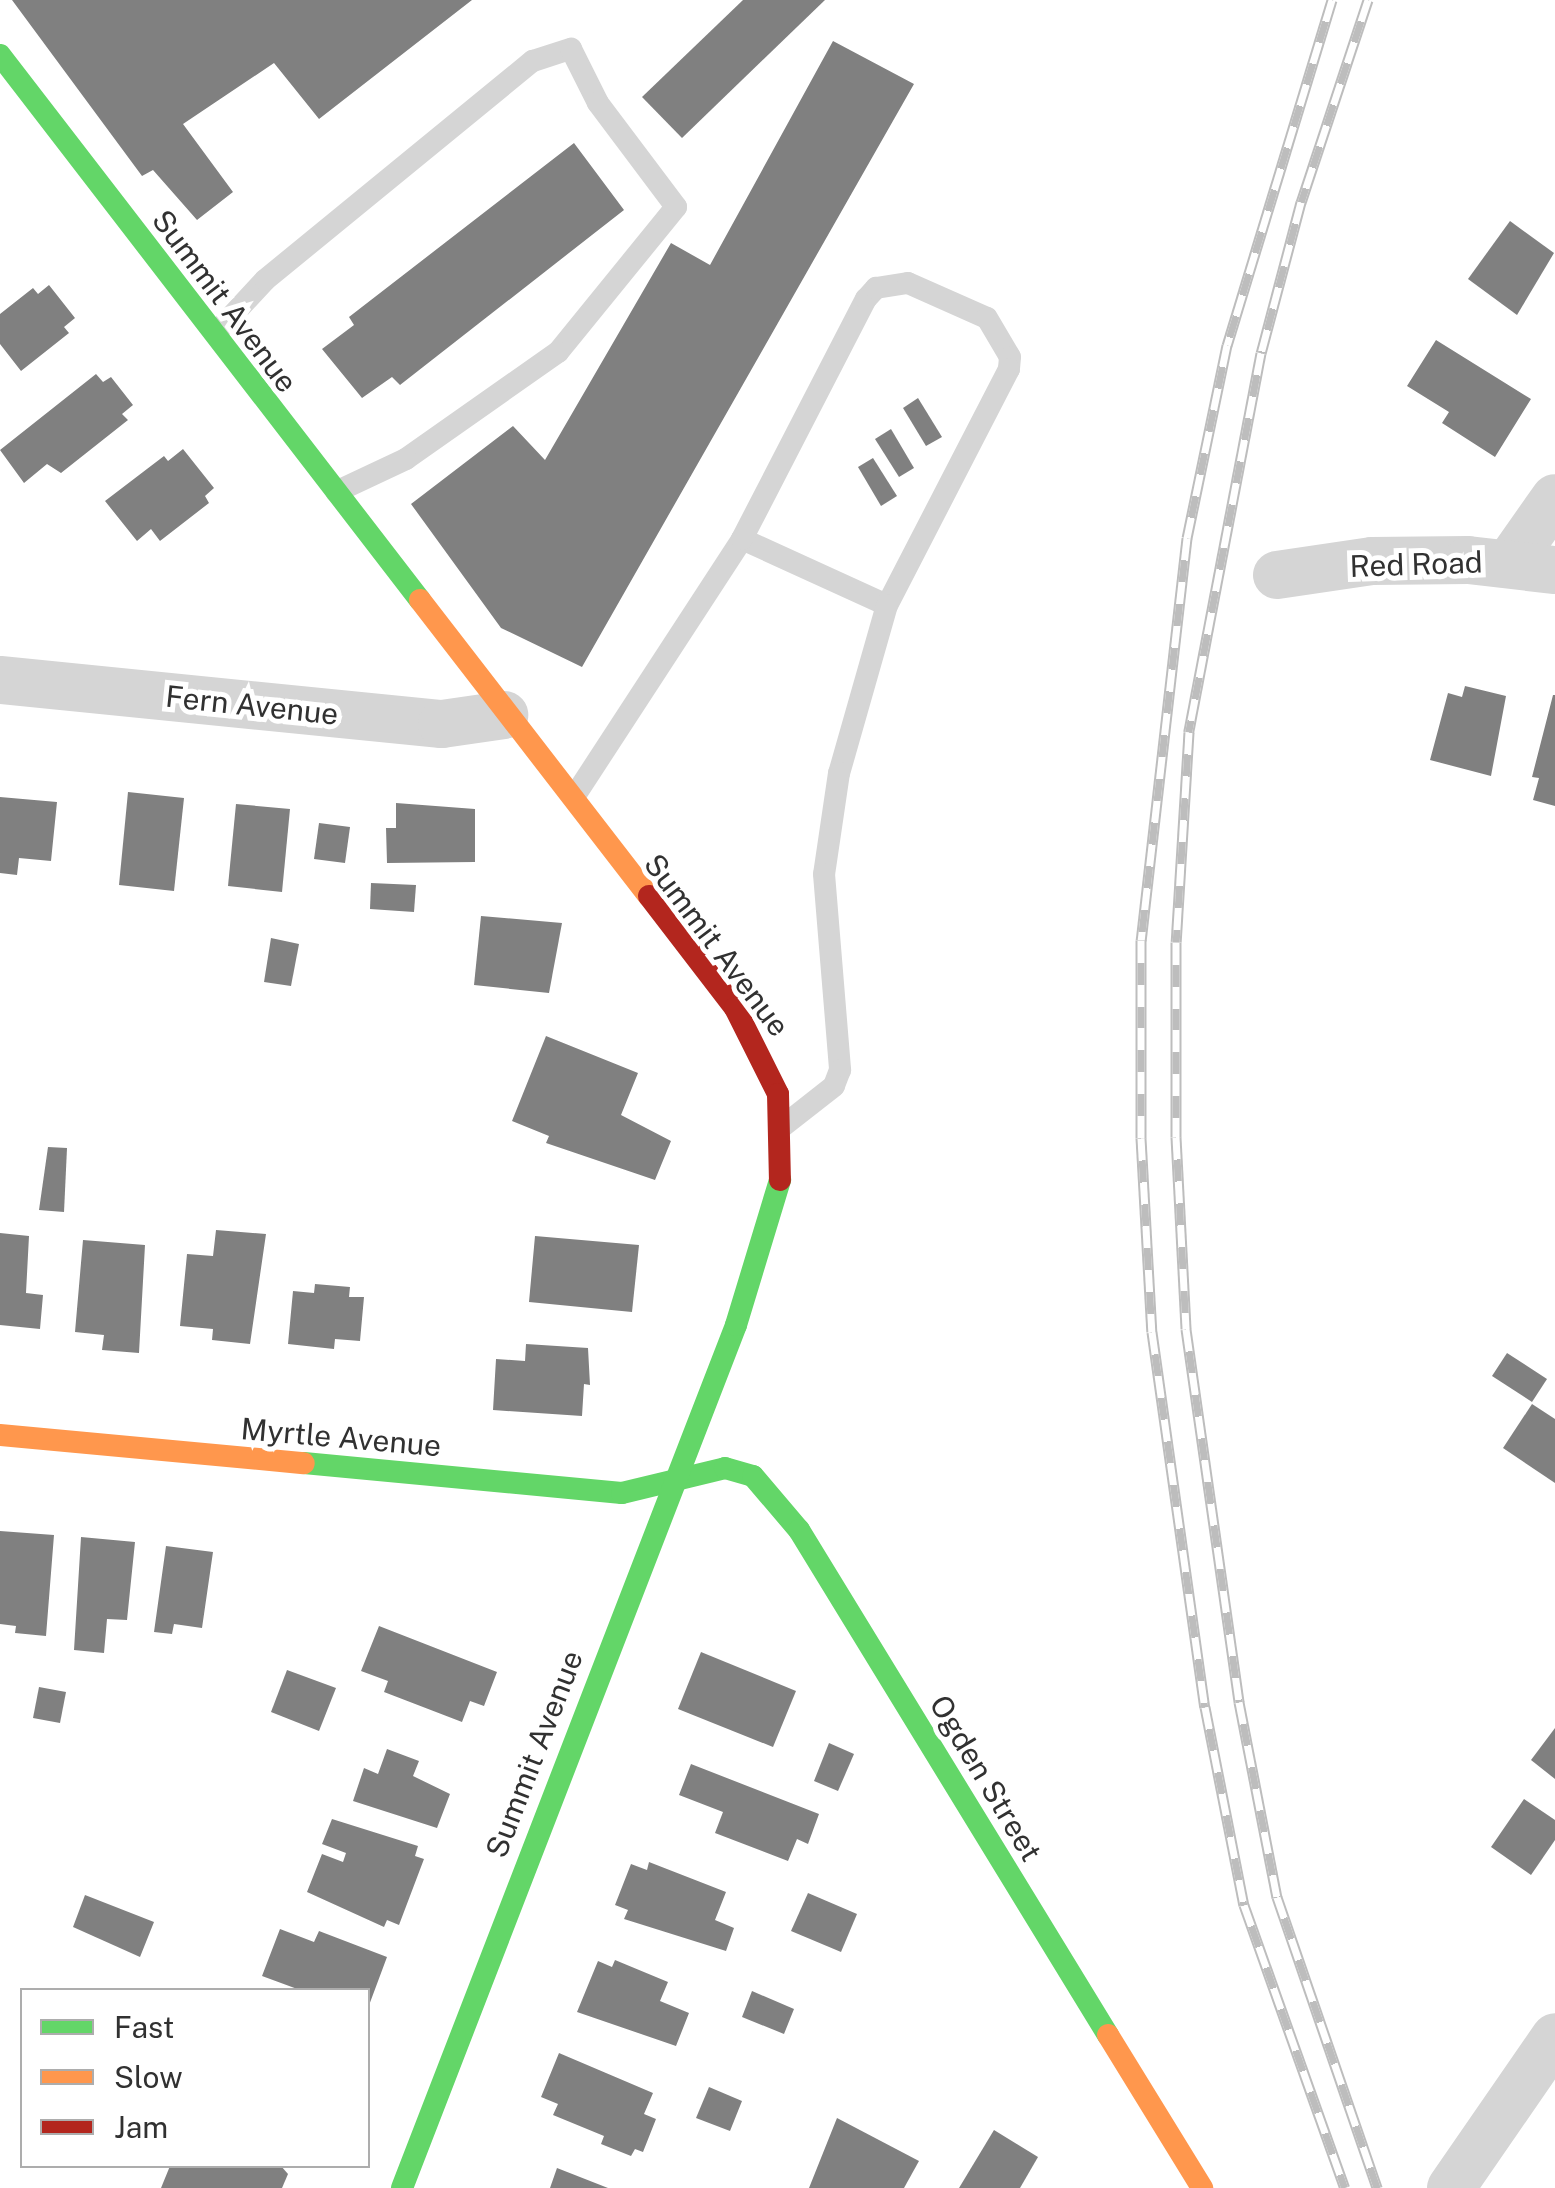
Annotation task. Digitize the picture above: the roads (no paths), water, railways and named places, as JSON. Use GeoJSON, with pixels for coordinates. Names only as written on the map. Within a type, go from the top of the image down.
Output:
{"type":"FeatureCollection","features":[{"type":"Feature","properties":{"kind":"street","name":"Summit Avenue"},"geometry":{"type":"LineString","coordinates":[[0,56],[504,715],[754,1034],[783,1126],[780,1190],[736,1326],[674,1476],[402,2188]]}},
{"type":"Feature","properties":{"kind":"street"},"geometry":{"type":"LineString","coordinates":[[1532,566],[1555,498]]}},
{"type":"Feature","properties":{"kind":"street","name":"Red Road"},"geometry":{"type":"LineString","coordinates":[[1277,575],[1372,561],[1532,566]]}},
{"type":"Feature","properties":{"kind":"street","name":"Fern Avenue"},"geometry":{"type":"LineString","coordinates":[[0,680],[442,724],[504,715]]}},
{"type":"Feature","properties":{"kind":"street","name":"Myrtle Avenue"},"geometry":{"type":"LineString","coordinates":[[0,1435],[622,1493],[674,1476]]}},
{"type":"Feature","properties":{"kind":"street","name":"Ogden Street"},"geometry":{"type":"LineString","coordinates":[[674,1476],[725,1468],[753,1476],[799,1530],[1202,2188]]}},
{"type":"Feature","properties":{"kind":"street"},"geometry":{"type":"LineString","coordinates":[[1451,2188],[1555,2036]]}},
{"type":"Feature","properties":{"kind":"lane"},"geometry":{"type":"LineString","coordinates":[[214,336],[265,280],[518,73],[570,50],[598,104],[676,207],[558,352],[406,459],[334,492]]}},
{"type":"Feature","properties":{"kind":"lane"},"geometry":{"type":"LineString","coordinates":[[572,801],[742,539],[876,288],[908,283],[987,318],[1010,357],[1009,368],[887,604],[839,773],[827,843],[840,1070],[834,1086],[783,1126]]}},
{"type":"Feature","properties":{"kind":"lane"},"geometry":{"type":"LineString","coordinates":[[742,539],[887,604]]}},
{"type":"Feature","properties":{"kind":"railway"},"geometry":{"type":"LineString","coordinates":[[1332,0],[1227,345],[1187,538],[1141,940],[1141,1138],[1152,1332],[1205,1707],[1244,1905],[1345,2188]]}},
{"type":"Feature","properties":{"kind":"railway"},"geometry":{"type":"LineString","coordinates":[[1368,0],[1301,202],[1261,353],[1189,732],[1176,942],[1176,1137],[1186,1329],[1239,1702],[1277,1897],[1377,2188]]}}]}
